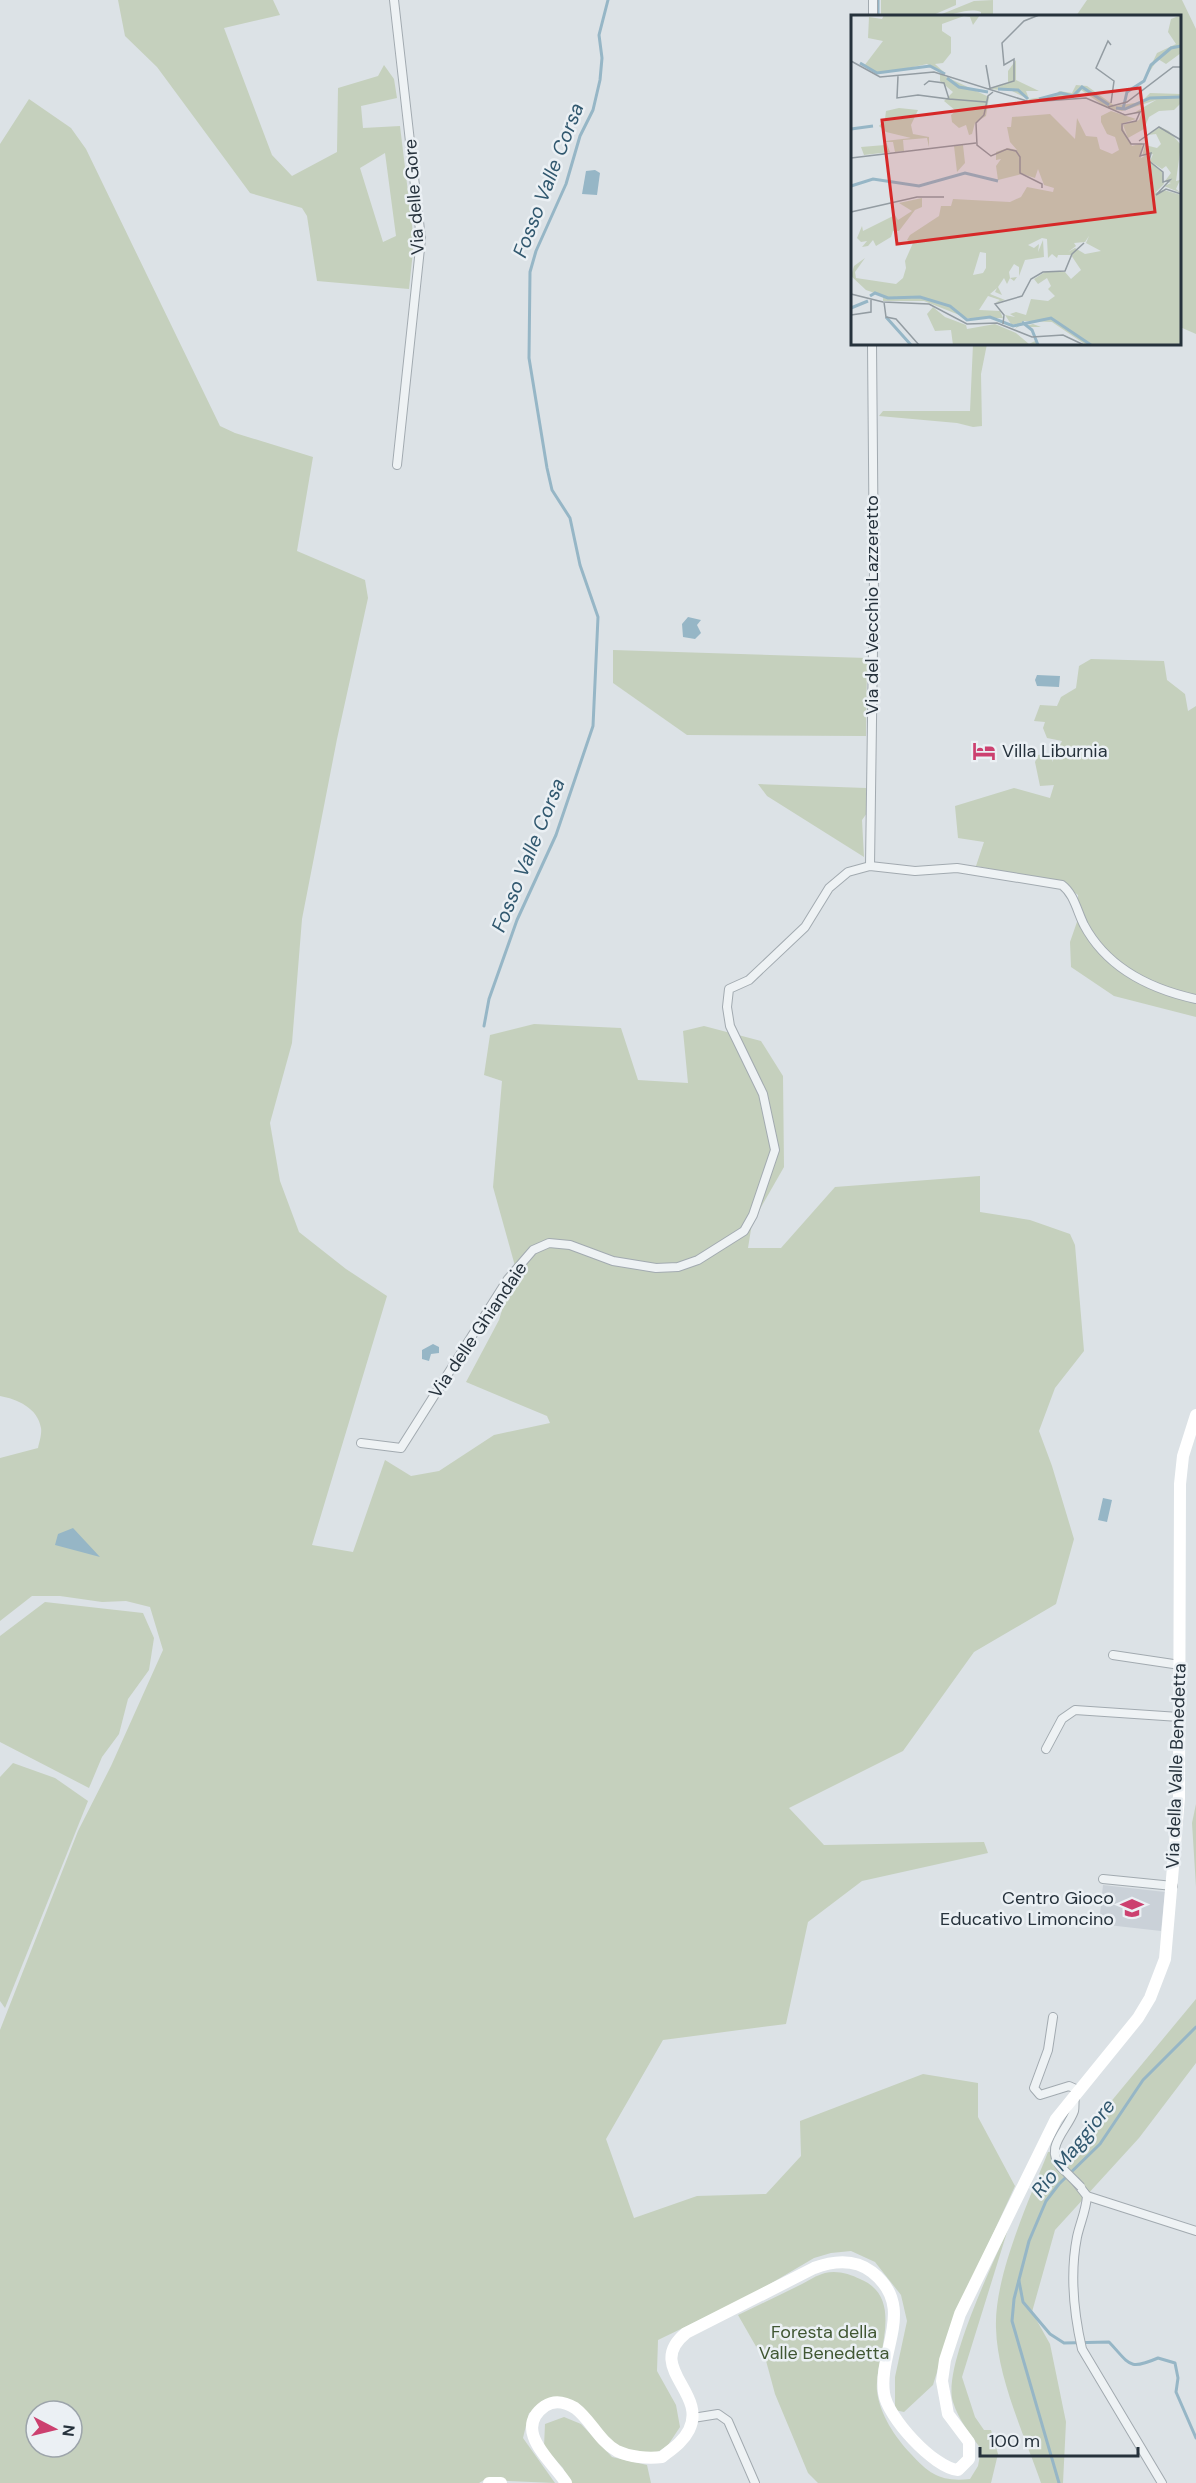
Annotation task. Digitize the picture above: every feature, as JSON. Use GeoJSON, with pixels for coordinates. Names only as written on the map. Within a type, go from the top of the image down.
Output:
{"type":"FeatureCollection","features":[{"type":"Feature","properties":{"kind":"main road","name":"Via della Valle Benedetta"},"geometry":{"type":"LineString","coordinates":[[693,2418],[693,2406],[671,2364],[672,2348],[677,2340],[686,2333],[814,2268],[837,2262],[849,2263],[868,2269],[879,2278],[891,2299],[894,2324],[883,2390],[891,2411],[932,2459],[942,2467],[958,2470],[964,2467],[970,2450],[969,2442],[948,2414],[943,2398],[942,2381],[945,2360],[960,2314],[1049,2132],[1077,2093],[1138,2018],[1154,1990],[1165,1959],[1179,1798],[1180,1484],[1183,1456],[1196,1415]]}},
{"type":"Feature","properties":{"kind":"main road"},"geometry":{"type":"LineString","coordinates":[[566,2483],[552,2467],[532,2434],[534,2418],[551,2403],[558,2402],[572,2407],[616,2450],[653,2458],[662,2457],[682,2440],[693,2418]]}},
{"type":"Feature","properties":{"kind":"main road"},"geometry":{"type":"LineString","coordinates":[[489,2483],[501,2483]]}},
{"type":"Feature","properties":{"kind":"street","name":"Via delle Gore"},"geometry":{"type":"LineString","coordinates":[[394,0],[421,239],[397,465]]}},
{"type":"Feature","properties":{"kind":"street","name":"Via del Vecchio Lazzeretto"},"geometry":{"type":"LineString","coordinates":[[870,866],[874,575],[872,345]]}},
{"type":"Feature","properties":{"kind":"street","name":"Via delle Ghiandaie"},"geometry":{"type":"LineString","coordinates":[[361,1443],[401,1448],[508,1279],[533,1250],[549,1242],[570,1245],[613,1261],[656,1268],[678,1267],[698,1260],[744,1232],[753,1215],[775,1150],[764,1094],[730,1026],[727,1007],[729,989],[749,980],[805,927],[829,888],[848,872],[870,866],[915,871],[957,868],[1062,885],[1069,890],[1085,927],[1103,952],[1126,974],[1177,995],[1196,999]]}},
{"type":"Feature","properties":{"kind":"street"},"geometry":{"type":"LineString","coordinates":[[1113,1655],[1179,1665]]}},
{"type":"Feature","properties":{"kind":"street"},"geometry":{"type":"LineString","coordinates":[[1046,1749],[1062,1719],[1075,1710],[1179,1717]]}},
{"type":"Feature","properties":{"kind":"street"},"geometry":{"type":"LineString","coordinates":[[1103,1879],[1173,1886]]}},
{"type":"Feature","properties":{"kind":"street"},"geometry":{"type":"LineString","coordinates":[[1053,2017],[1048,2050],[1034,2088],[1040,2095],[1069,2086],[1077,2093],[1074,2111],[1061,2130],[1054,2148],[1059,2165],[1081,2187],[1086,2196],[1086,2212],[1077,2235],[1073,2279],[1077,2328],[1082,2349],[1162,2483]]}},
{"type":"Feature","properties":{"kind":"street"},"geometry":{"type":"LineString","coordinates":[[1086,2196],[1196,2231]]}},
{"type":"Feature","properties":{"kind":"street"},"geometry":{"type":"LineString","coordinates":[[693,2418],[718,2414],[728,2421],[755,2483]]}},
{"type":"Feature","properties":{"kind":"shaded area","name":"Centro Gioco Educativo Limoncino"},"geometry":{"type":"Polygon","coordinates":[[[1103,1885],[1165,1892],[1161,1931],[1099,1924],[1103,1885]]]}},
{"type":"Feature","properties":{"kind":"green space"},"geometry":{"type":"Polygon","coordinates":[[[118,0],[273,0],[280,15],[224,28],[272,155],[292,176],[337,152],[338,88],[378,76],[384,65],[394,79],[397,98],[361,106],[363,128],[400,126],[414,242],[409,289],[317,281],[307,216],[302,208],[250,193],[157,67],[125,36],[118,0]],[[385,153],[360,168],[383,242],[396,236],[385,153]]]}},
{"type":"Feature","properties":{"kind":"green space"},"geometry":{"type":"Polygon","coordinates":[[[881,0],[956,0],[956,5],[933,15],[881,15],[881,0]]]}},
{"type":"Feature","properties":{"kind":"green space"},"geometry":{"type":"Polygon","coordinates":[[[993,0],[993,15],[981,15],[981,12],[970,11],[939,15],[974,1],[993,0]]]}},
{"type":"Feature","properties":{"kind":"green space"},"geometry":{"type":"Polygon","coordinates":[[[1087,0],[1182,0],[1196,29],[1196,334],[1181,327],[1181,15],[1077,15],[1087,0]]]}},
{"type":"Feature","properties":{"kind":"green space"},"geometry":{"type":"Polygon","coordinates":[[[29,99],[71,128],[86,149],[220,426],[235,433],[313,457],[297,551],[365,580],[368,598],[337,739],[302,919],[292,1043],[270,1123],[280,1181],[299,1232],[346,1269],[387,1296],[312,1545],[353,1552],[385,1460],[411,1476],[439,1471],[494,1435],[550,1423],[547,1416],[466,1382],[499,1320],[515,1266],[493,1187],[502,1081],[484,1075],[490,1035],[534,1024],[621,1028],[638,1080],[688,1083],[683,1031],[704,1026],[761,1041],[783,1076],[784,1167],[752,1223],[748,1248],[781,1248],[835,1187],[980,1176],[980,1212],[1030,1220],[1070,1234],[1075,1245],[1084,1351],[1055,1388],[1039,1431],[1074,1539],[1056,1604],[974,1652],[903,1751],[789,1808],[824,1845],[984,1842],[988,1853],[862,1881],[808,1922],[786,2024],[663,2040],[606,2139],[634,2218],[697,2196],[766,2194],[801,2156],[800,2121],[923,2074],[978,2083],[978,2117],[1015,2186],[952,2323],[933,2385],[904,2412],[895,2410],[895,2377],[907,2321],[901,2295],[875,2262],[851,2251],[814,2258],[753,2294],[658,2340],[657,2371],[676,2405],[680,2427],[668,2445],[655,2454],[637,2455],[610,2442],[592,2422],[552,2401],[529,2413],[523,2438],[555,2483],[484,2480],[479,2483],[0,2483],[0,2030],[78,1831],[111,1766],[163,1650],[150,1607],[126,1601],[102,1602],[60,1596],[32,1596],[0,1621],[0,1458],[38,1448],[41,1430],[36,1415],[31,1410],[20,1402],[0,1396],[0,144],[29,99]]]}},
{"type":"Feature","properties":{"kind":"green space"},"geometry":{"type":"Polygon","coordinates":[[[973,345],[987,345],[981,374],[982,426],[973,427],[957,423],[879,416],[883,411],[970,411],[973,345]]]}},
{"type":"Feature","properties":{"kind":"green space"},"geometry":{"type":"Polygon","coordinates":[[[613,650],[867,658],[866,736],[687,735],[613,683],[613,650]]]}},
{"type":"Feature","properties":{"kind":"green space"},"geometry":{"type":"Polygon","coordinates":[[[1091,659],[1164,661],[1167,680],[1185,694],[1188,711],[1196,706],[1196,1017],[1114,996],[1071,967],[1070,942],[1078,919],[1078,895],[1061,883],[976,866],[984,842],[958,838],[955,806],[1014,788],[1050,798],[1054,785],[1040,786],[1035,762],[1038,755],[1053,753],[1052,762],[1062,741],[1047,738],[1043,728],[1045,722],[1034,721],[1040,705],[1057,706],[1061,697],[1076,688],[1079,666],[1091,659]]]}},
{"type":"Feature","properties":{"kind":"green space"},"geometry":{"type":"Polygon","coordinates":[[[758,784],[866,788],[867,813],[862,820],[864,857],[767,796],[758,784]]]}},
{"type":"Feature","properties":{"kind":"green space"},"geometry":{"type":"Polygon","coordinates":[[[45,1602],[143,1613],[154,1638],[149,1670],[128,1699],[119,1734],[102,1757],[89,1788],[0,1742],[0,1636],[45,1602]]]}},
{"type":"Feature","properties":{"kind":"green space"},"geometry":{"type":"Polygon","coordinates":[[[13,1763],[55,1778],[88,1801],[5,2008],[0,2001],[0,1777],[13,1763]]]}},
{"type":"Feature","properties":{"kind":"green space"},"geometry":{"type":"Polygon","coordinates":[[[1196,1804],[1196,1887],[1192,1823],[1196,1804]]]}},
{"type":"Feature","properties":{"kind":"green space"},"geometry":{"type":"Polygon","coordinates":[[[1196,1999],[1196,2063],[1139,2138],[1055,2230],[1032,2312],[1050,2344],[1066,2422],[1063,2483],[1041,2483],[1006,2386],[998,2347],[997,2308],[1014,2239],[1048,2152],[1070,2151],[1196,1999]]]}},
{"type":"Feature","properties":{"kind":"green space","name":"Foresta della Valle Benedetta"},"geometry":{"type":"Polygon","coordinates":[[[1008,2229],[962,2377],[975,2417],[984,2430],[991,2430],[998,2454],[991,2483],[818,2483],[808,2473],[775,2394],[765,2357],[758,2350],[738,2315],[825,2273],[848,2274],[874,2288],[882,2300],[885,2314],[877,2391],[885,2417],[905,2447],[931,2472],[944,2478],[970,2479],[978,2466],[981,2449],[965,2427],[953,2402],[952,2386],[955,2366],[981,2290],[1008,2229]]]}},
{"type":"Feature","properties":{"kind":"green space"},"geometry":{"type":"Polygon","coordinates":[[[564,2417],[581,2424],[612,2457],[647,2465],[651,2483],[570,2483],[563,2468],[544,2447],[545,2424],[564,2417]]]}},
{"type":"Feature","properties":{"kind":"water"},"geometry":{"type":"Polygon","coordinates":[[[595,170],[600,173],[597,195],[582,194],[586,171],[595,170]]]}},
{"type":"Feature","properties":{"kind":"water"},"geometry":{"type":"Polygon","coordinates":[[[688,617],[701,620],[697,625],[701,633],[695,639],[683,637],[682,624],[688,617]]]}},
{"type":"Feature","properties":{"kind":"water"},"geometry":{"type":"Polygon","coordinates":[[[1037,675],[1060,676],[1059,687],[1037,686],[1035,680],[1037,675]]]}},
{"type":"Feature","properties":{"kind":"water"},"geometry":{"type":"Polygon","coordinates":[[[433,1344],[439,1347],[439,1353],[431,1354],[429,1361],[422,1359],[422,1350],[433,1344]]]}},
{"type":"Feature","properties":{"kind":"water"},"geometry":{"type":"Polygon","coordinates":[[[1103,1498],[1112,1500],[1107,1522],[1098,1520],[1103,1498]]]}},
{"type":"Feature","properties":{"kind":"water"},"geometry":{"type":"Polygon","coordinates":[[[73,1528],[100,1557],[55,1545],[58,1534],[73,1528]]]}},
{"type":"Feature","properties":{"kind":"waterway","name":"Fosso Valle Corsa"},"geometry":{"type":"LineString","coordinates":[[484,1026],[489,999],[517,920],[556,835],[593,726],[598,617],[580,565],[570,518],[552,490],[547,468],[529,358],[530,272],[536,251],[566,184],[580,136],[593,110],[602,58],[599,35],[608,0]]}},
{"type":"Feature","properties":{"kind":"waterway"},"geometry":{"type":"LineString","coordinates":[[878,0],[878,15]]}},
{"type":"Feature","properties":{"kind":"waterway","name":"Rio Maggiore"},"geometry":{"type":"LineString","coordinates":[[1059,2483],[1012,2321],[1014,2299],[1029,2241],[1046,2201],[1059,2184],[1100,2144],[1143,2080],[1196,2027]]}},
{"type":"Feature","properties":{"kind":"waterway"},"geometry":{"type":"LineString","coordinates":[[1019,2281],[1023,2302],[1050,2334],[1064,2343],[1109,2342],[1130,2363],[1141,2364],[1158,2358],[1175,2363],[1178,2378],[1176,2392],[1196,2438]]}},
{"type":"Feature","properties":{"kind":"place","name":"Villa Liburnia"},"geometry":{"type":"Point","coordinates":[984,751]}},
{"type":"Feature","properties":{"kind":"place","name":"Centro Gioco Educativo Limoncino"},"geometry":{"type":"Point","coordinates":[1132,1908]}}]}
